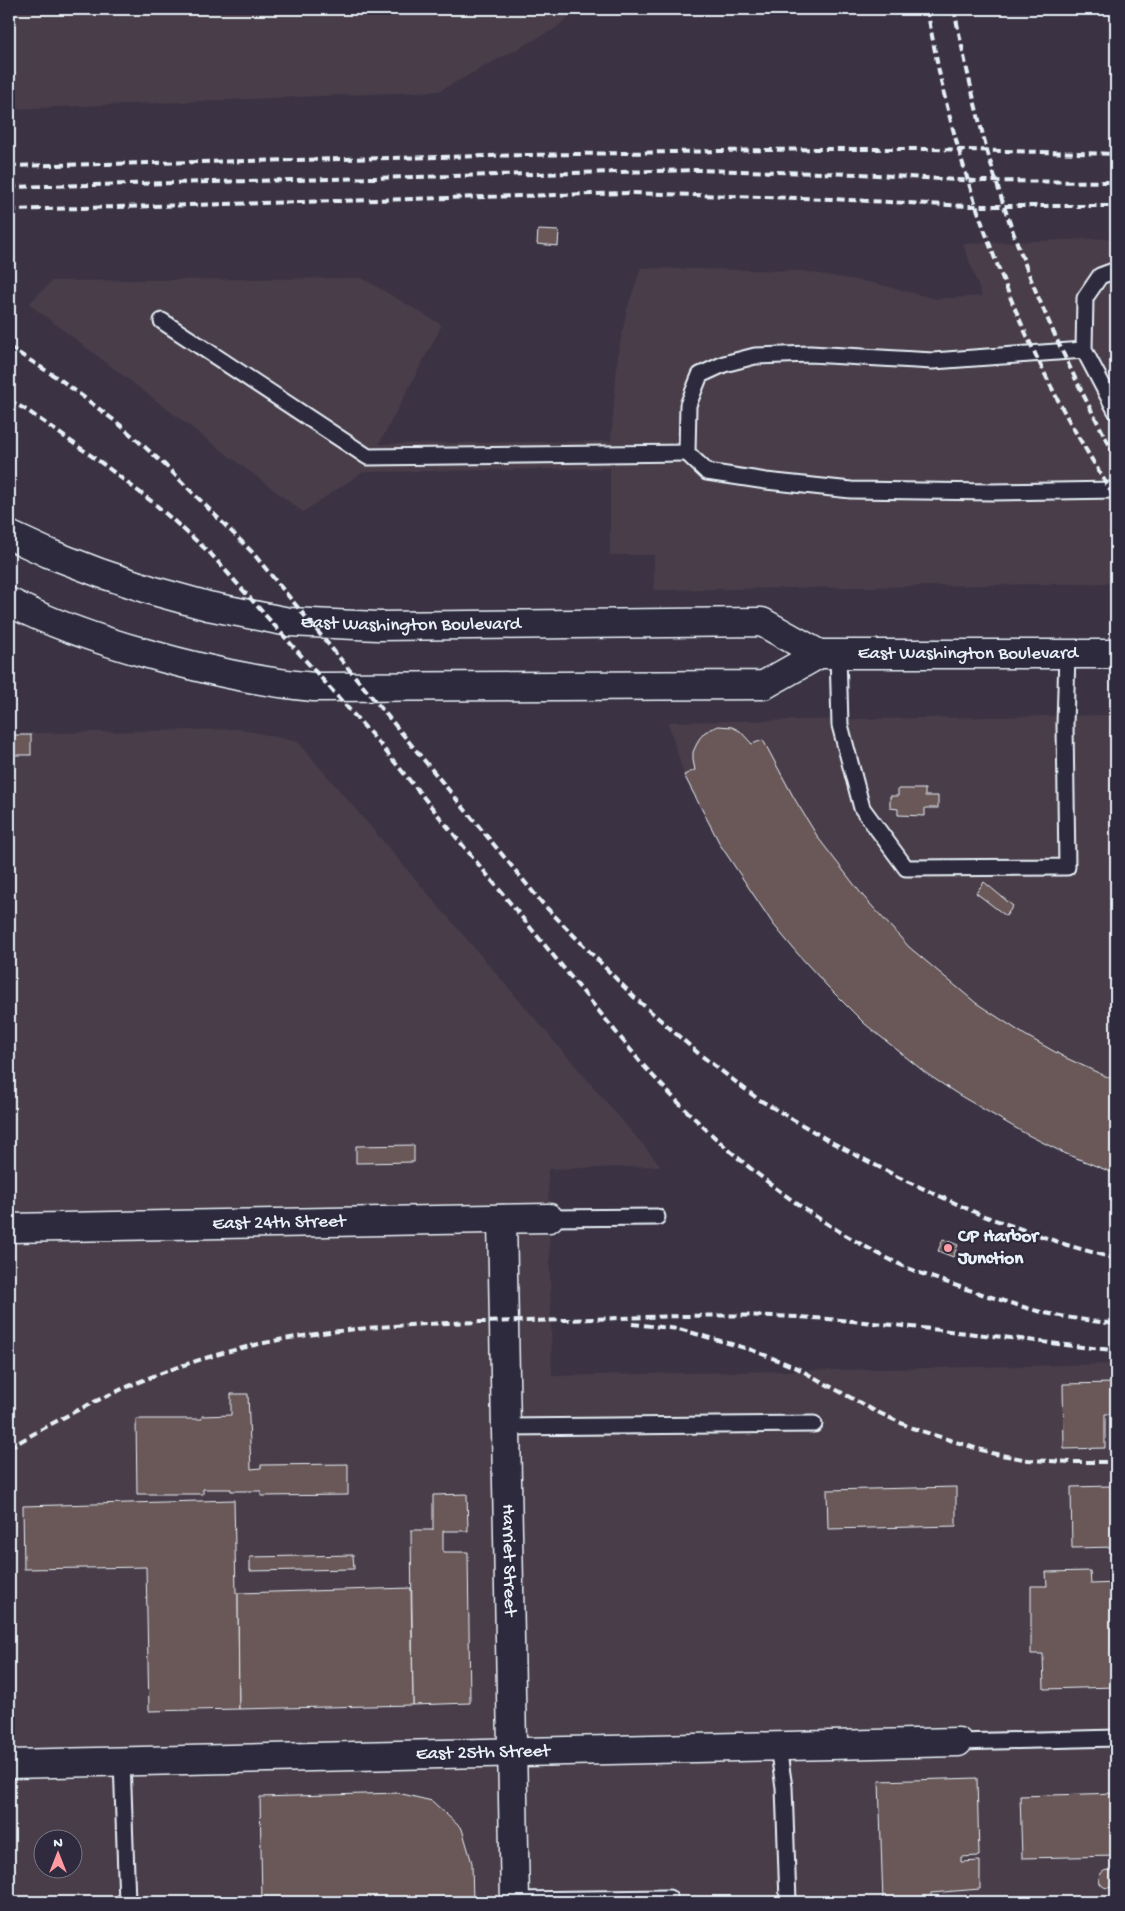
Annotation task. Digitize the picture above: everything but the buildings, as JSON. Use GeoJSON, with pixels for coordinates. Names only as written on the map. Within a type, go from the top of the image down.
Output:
{"type":"FeatureCollection","features":[{"type":"Feature","properties":{"kind":"street","name":"East Washington Boulevard"},"geometry":{"type":"LineString","coordinates":[[9,535],[57,556],[154,591],[208,606],[289,622],[378,626],[762,622],[828,654]]}},
{"type":"Feature","properties":{"kind":"street","name":"East Washington Boulevard"},"geometry":{"type":"LineString","coordinates":[[9,602],[71,629],[172,660],[240,677],[272,683],[314,687],[764,685],[828,654],[1116,654]]}},
{"type":"Feature","properties":{"kind":"street","name":"East 24th Street"},"geometry":{"type":"LineString","coordinates":[[9,1228],[549,1218]]}},
{"type":"Feature","properties":{"kind":"street","name":"Harriet Street"},"geometry":{"type":"LineString","coordinates":[[502,1219],[515,1901]]}},
{"type":"Feature","properties":{"kind":"street","name":"East 25th Street"},"geometry":{"type":"LineString","coordinates":[[9,1764],[958,1742]]}},
{"type":"Feature","properties":{"kind":"lane"},"geometry":{"type":"LineString","coordinates":[[1116,270],[1100,276],[1085,298],[1084,350],[1116,411]]}},
{"type":"Feature","properties":{"kind":"lane"},"geometry":{"type":"LineString","coordinates":[[162,321],[368,457],[687,453],[708,472],[766,481],[851,490],[993,492],[1116,490]]}},
{"type":"Feature","properties":{"kind":"lane"},"geometry":{"type":"LineString","coordinates":[[687,453],[688,405],[700,375],[724,364],[755,356],[810,354],[933,361],[1084,350]]}},
{"type":"Feature","properties":{"kind":"lane"},"geometry":{"type":"LineString","coordinates":[[828,654],[840,725],[862,808],[906,868],[1067,867],[1065,725],[1067,654]]}},
{"type":"Feature","properties":{"kind":"lane"},"geometry":{"type":"LineString","coordinates":[[549,1218],[657,1217]]}},
{"type":"Feature","properties":{"kind":"lane"},"geometry":{"type":"LineString","coordinates":[[506,1427],[814,1424]]}},
{"type":"Feature","properties":{"kind":"lane"},"geometry":{"type":"LineString","coordinates":[[958,1742],[1116,1738]]}},
{"type":"Feature","properties":{"kind":"lane"},"geometry":{"type":"LineString","coordinates":[[778,1747],[784,1787],[788,1902]]}},
{"type":"Feature","properties":{"kind":"lane"},"geometry":{"type":"LineString","coordinates":[[122,1761],[127,1902]]}},
{"type":"Feature","properties":{"kind":"lane"},"geometry":{"type":"LineString","coordinates":[[515,1901],[669,1898]]}},
{"type":"Feature","properties":{"kind":"shaded area"},"geometry":{"type":"Polygon","coordinates":[[[9,9],[577,9],[556,28],[439,91],[9,109],[9,9]]]}},
{"type":"Feature","properties":{"kind":"shaded area"},"geometry":{"type":"Polygon","coordinates":[[[1116,238],[1116,583],[654,590],[654,555],[610,555],[610,468],[363,472],[303,512],[29,304],[52,281],[362,278],[442,325],[379,444],[611,441],[618,354],[627,309],[641,268],[801,271],[873,283],[936,299],[982,296],[963,244],[1116,238]]]}},
{"type":"Feature","properties":{"kind":"shaded area"},"geometry":{"type":"Polygon","coordinates":[[[1116,715],[1116,1174],[1026,1135],[959,1095],[927,1074],[895,1049],[865,1024],[828,987],[773,924],[721,846],[684,775],[668,722],[1116,715]]]}},
{"type":"Feature","properties":{"kind":"shaded area"},"geometry":{"type":"Polygon","coordinates":[[[239,729],[298,742],[661,1166],[548,1169],[552,1376],[1116,1364],[1116,1902],[9,1902],[9,734],[239,729]]]}},
{"type":"Feature","properties":{"kind":"railway"},"geometry":{"type":"LineString","coordinates":[[927,9],[953,130],[978,210],[1007,289],[1040,365],[1059,402],[1116,500]]}},
{"type":"Feature","properties":{"kind":"railway"},"geometry":{"type":"LineString","coordinates":[[954,9],[980,126],[1016,240],[1062,350],[1116,457]]}},
{"type":"Feature","properties":{"kind":"railway"},"geometry":{"type":"LineString","coordinates":[[9,166],[815,149],[931,149],[1116,154]]}},
{"type":"Feature","properties":{"kind":"railway"},"geometry":{"type":"LineString","coordinates":[[9,187],[697,170],[860,174],[975,181],[1116,182]]}},
{"type":"Feature","properties":{"kind":"railway"},"geometry":{"type":"LineString","coordinates":[[9,210],[629,193],[831,199],[967,206],[1116,206]]}},
{"type":"Feature","properties":{"kind":"railway"},"geometry":{"type":"LineString","coordinates":[[9,347],[61,380],[119,424],[165,465],[252,552],[543,904],[634,997],[698,1053],[758,1099],[833,1143],[898,1177],[981,1215],[1067,1245],[1116,1259]]}},
{"type":"Feature","properties":{"kind":"railway"},"geometry":{"type":"LineString","coordinates":[[9,400],[28,411],[103,464],[155,504],[210,553],[379,743],[643,1065],[700,1124],[761,1177],[828,1224],[907,1268],[966,1289],[1045,1313],[1116,1324]]}},
{"type":"Feature","properties":{"kind":"railway"},"geometry":{"type":"LineString","coordinates":[[9,1448],[84,1407],[135,1383],[189,1363],[259,1344],[302,1336],[389,1326],[729,1315],[795,1317],[876,1323],[1116,1350]]}},
{"type":"Feature","properties":{"kind":"railway"},"geometry":{"type":"LineString","coordinates":[[632,1324],[679,1329],[752,1350],[797,1368],[873,1410],[912,1428],[991,1453],[1028,1460],[1116,1462]]}},
{"type":"Feature","properties":{"kind":"place","name":"CP Harbor Junction"},"geometry":{"type":"Point","coordinates":[948,1248]}}]}
